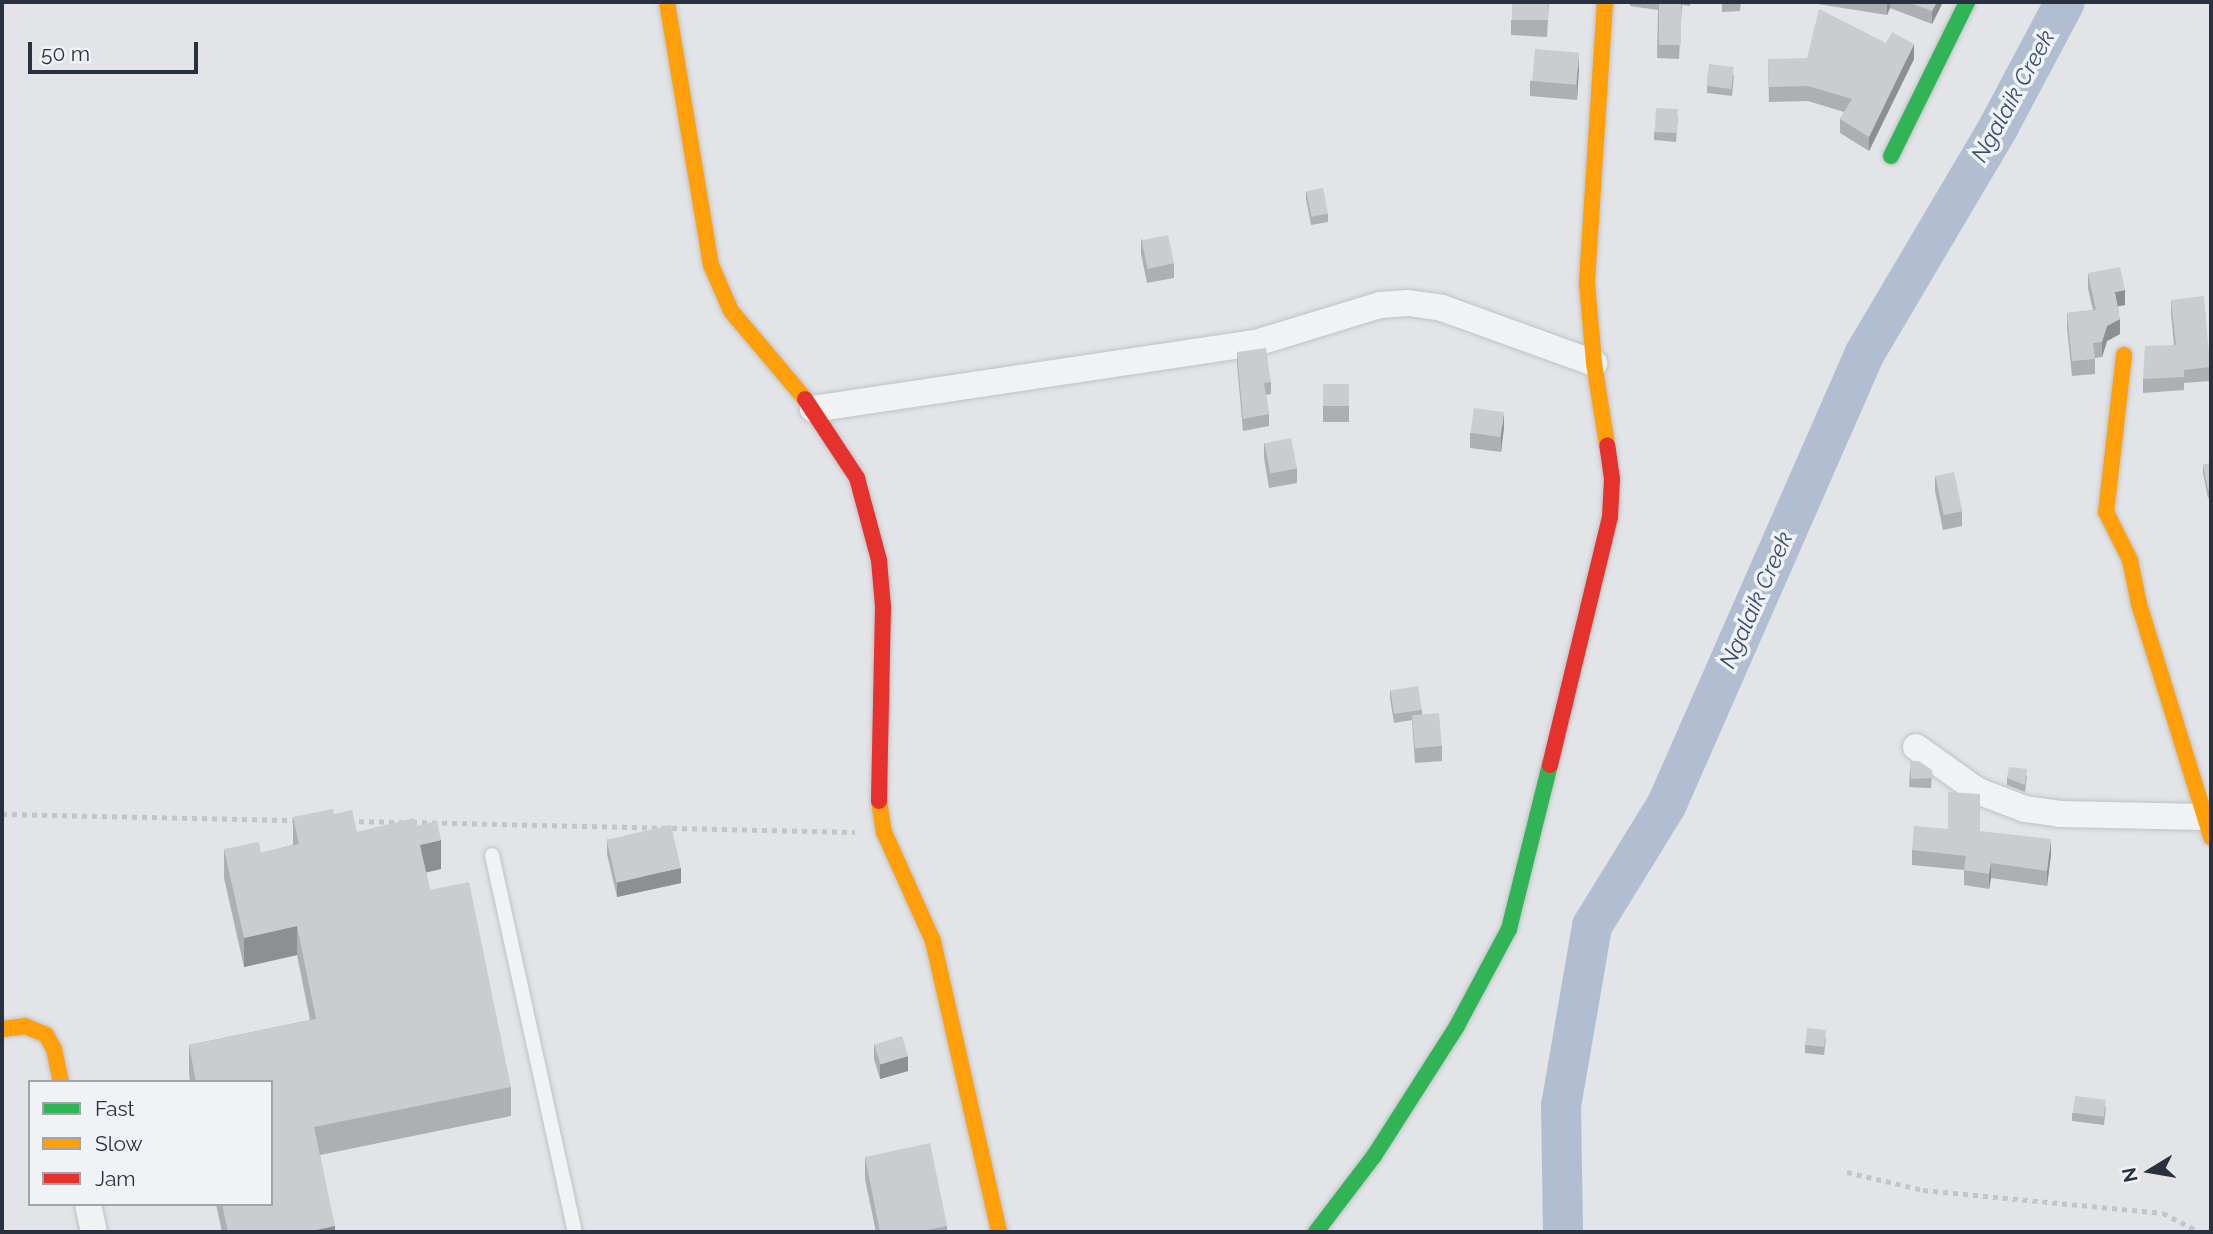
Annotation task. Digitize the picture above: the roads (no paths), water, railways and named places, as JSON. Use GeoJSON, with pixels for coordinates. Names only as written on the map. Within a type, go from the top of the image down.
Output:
{"type":"FeatureCollection","features":[{"type":"Feature","properties":{"kind":"street"},"geometry":{"type":"LineString","coordinates":[[667,2],[711,265],[731,311],[813,409],[857,478],[879,560],[883,650],[879,800],[884,832],[933,941],[999,1232]]}},
{"type":"Feature","properties":{"kind":"street"},"geometry":{"type":"LineString","coordinates":[[1316,1232],[1374,1156],[1457,1026],[1509,929],[1610,517],[1612,480],[1594,363],[1587,284],[1605,2]]}},
{"type":"Feature","properties":{"kind":"street"},"geometry":{"type":"LineString","coordinates":[[1892,156],[1967,2]]}},
{"type":"Feature","properties":{"kind":"street"},"geometry":{"type":"LineString","coordinates":[[813,409],[1259,342],[1380,305],[1408,303],[1442,308],[1594,363]]}},
{"type":"Feature","properties":{"kind":"street"},"geometry":{"type":"LineString","coordinates":[[1916,747],[1978,791],[2025,809],[2208,827],[2138,604],[2130,560],[2106,512],[2124,355]]}},
{"type":"Feature","properties":{"kind":"street"},"geometry":{"type":"LineString","coordinates":[[2,1029],[25,1026],[46,1035],[54,1048],[61,1080]]}},
{"type":"Feature","properties":{"kind":"street"},"geometry":{"type":"LineString","coordinates":[[88,1206],[94,1232]]}},
{"type":"Feature","properties":{"kind":"lane"},"geometry":{"type":"LineString","coordinates":[[492,855],[576,1232]]}},
{"type":"Feature","properties":{"kind":"waterway","name":"Ngalaik Creek"},"geometry":{"type":"LineString","coordinates":[[1563,1232],[1561,1106],[1592,926],[1667,804],[1865,353],[1999,126],[2065,2]]}}]}
